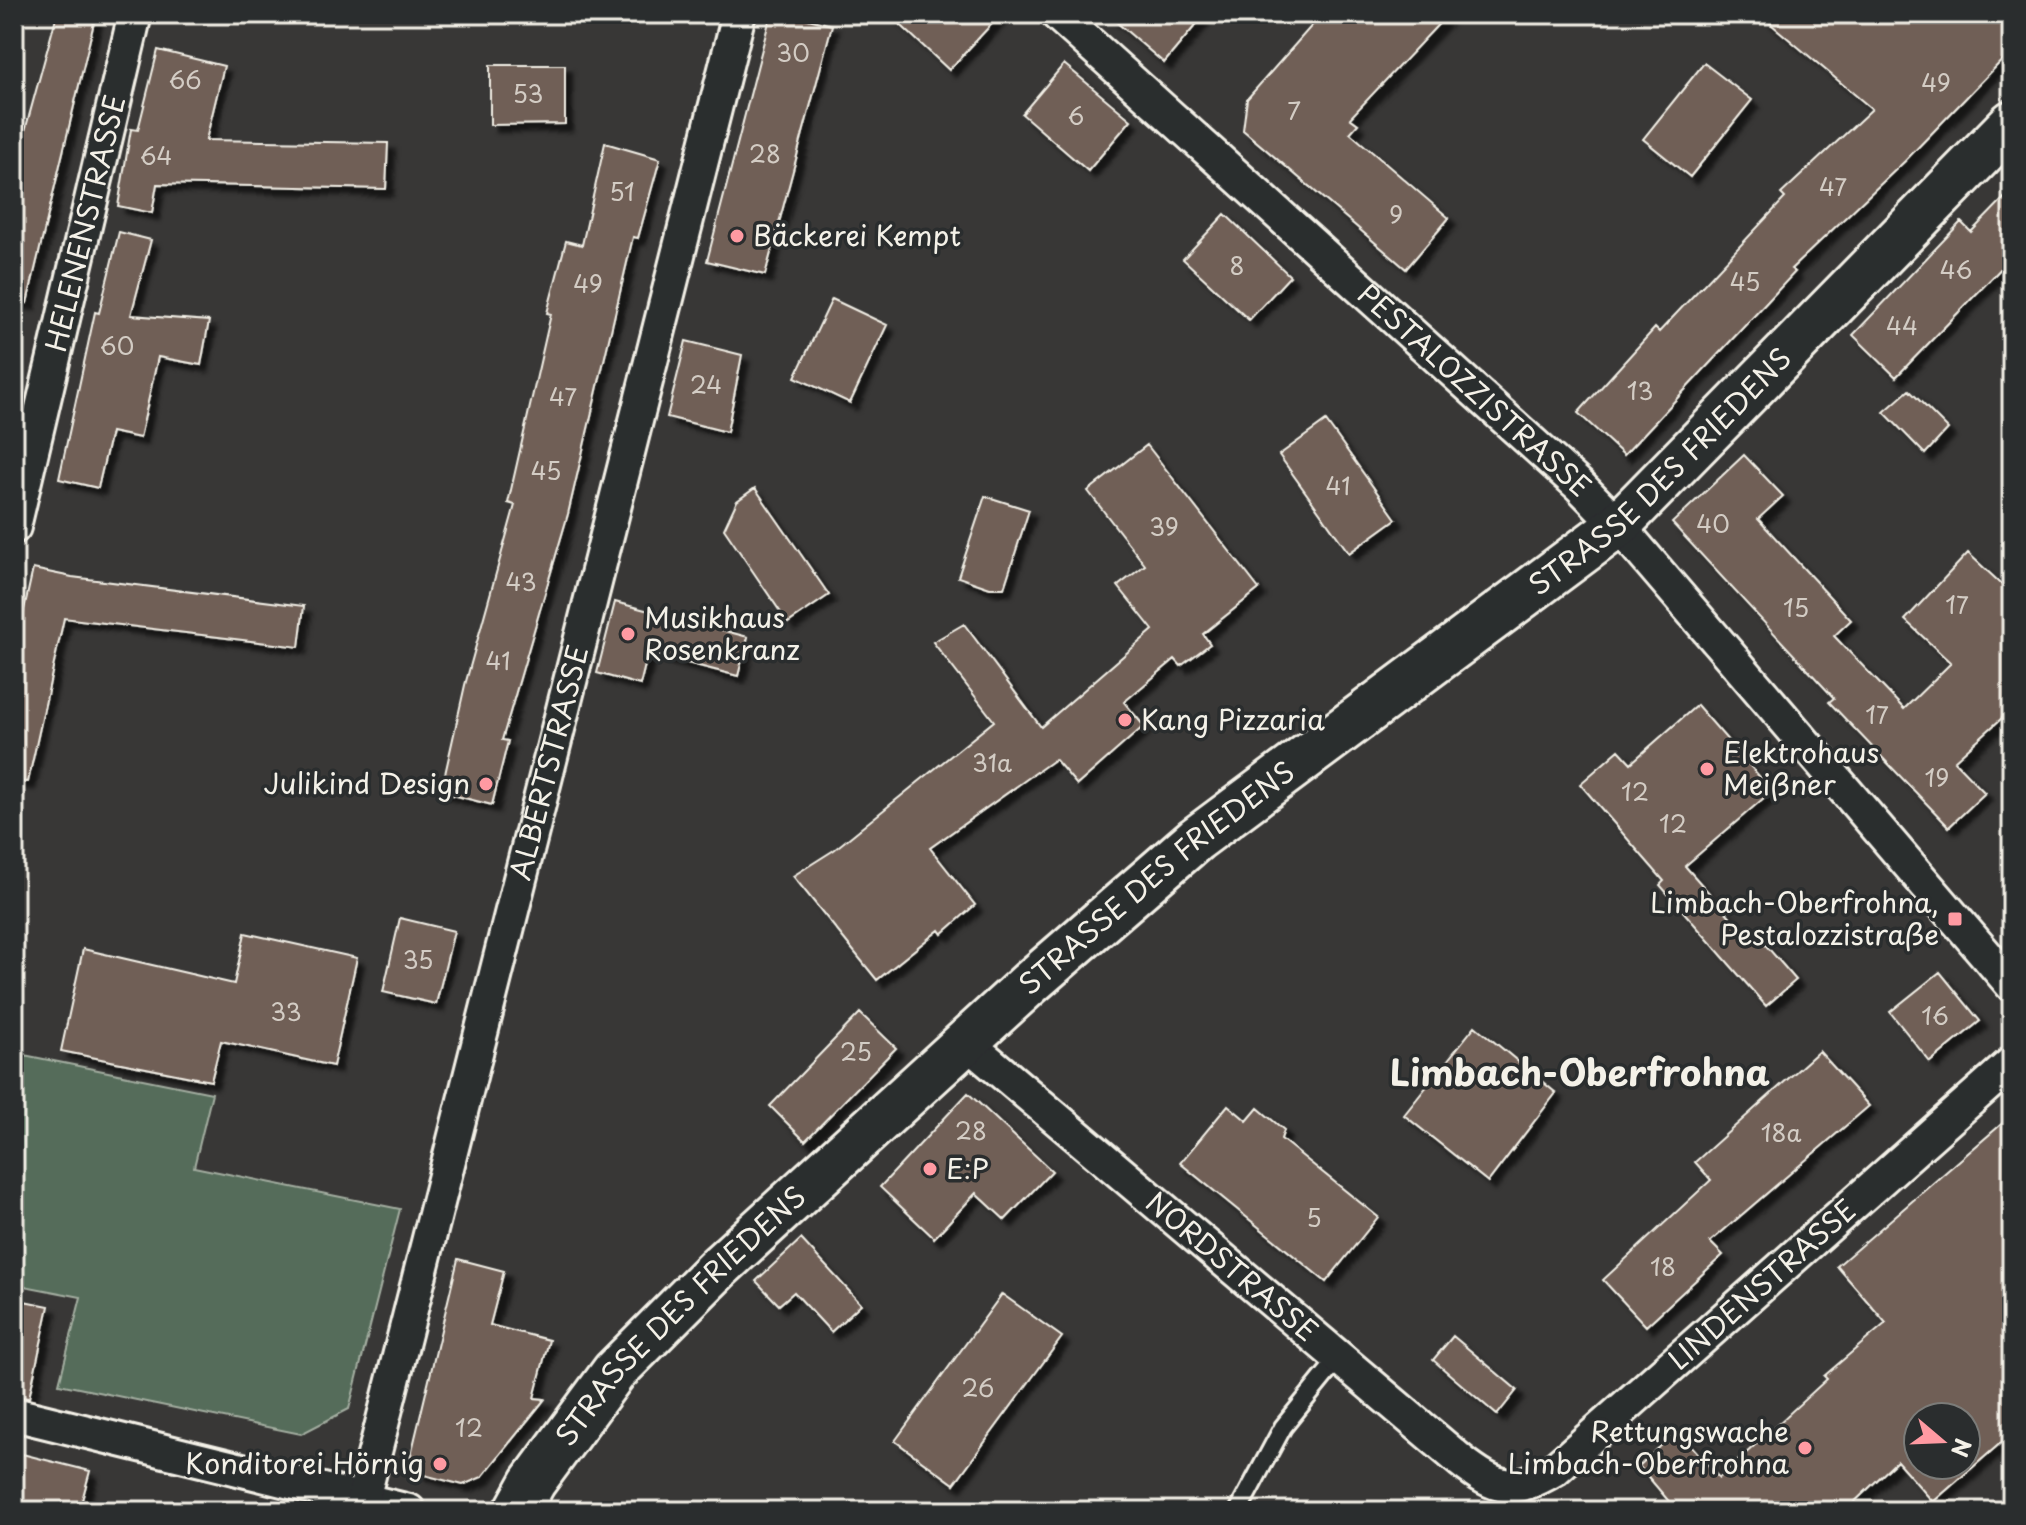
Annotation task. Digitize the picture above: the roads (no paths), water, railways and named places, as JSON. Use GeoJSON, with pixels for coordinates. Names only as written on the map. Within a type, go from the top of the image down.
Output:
{"type":"FeatureCollection","features":[{"type":"Feature","properties":{"kind":"main road","name":"STRASSE DES FRIEDENS"},"geometry":{"type":"LineString","coordinates":[[517,1511],[533,1482],[614,1372],[718,1268],[966,1042],[1196,839],[1618,525],[2012,123]]}},
{"type":"Feature","properties":{"kind":"street","name":"HELENENSTRASSE"},"geometry":{"type":"LineString","coordinates":[[14,527],[135,14]]}},
{"type":"Feature","properties":{"kind":"street","name":"ALBERTSTRASSE"},"geometry":{"type":"LineString","coordinates":[[361,1504],[739,14]]}},
{"type":"Feature","properties":{"kind":"street","name":"PESTALOZZISTRASSE"},"geometry":{"type":"LineString","coordinates":[[1057,14],[1436,352],[1618,525],[2012,985]]}},
{"type":"Feature","properties":{"kind":"street","name":"NORDSTRASSE"},"geometry":{"type":"LineString","coordinates":[[966,1042],[1338,1359],[1479,1475],[1510,1495]]}},
{"type":"Feature","properties":{"kind":"street","name":"LINDENSTRASSE"},"geometry":{"type":"LineString","coordinates":[[1510,1495],[1555,1469],[2012,1063]]}},
{"type":"Feature","properties":{"kind":"street"},"geometry":{"type":"LineString","coordinates":[[14,1414],[361,1504],[409,1511]]}},
{"type":"Feature","properties":{"kind":"lane"},"geometry":{"type":"LineString","coordinates":[[1238,1511],[1283,1427],[1338,1359]]}},
{"type":"Feature","properties":{"kind":"place","name":"Bäckerei Kempt"},"geometry":{"type":"Point","coordinates":[737,236]}},
{"type":"Feature","properties":{"kind":"place","name":"Musikhaus Rosenkranz"},"geometry":{"type":"Point","coordinates":[628,634]}},
{"type":"Feature","properties":{"kind":"place","name":"Kang Pizzaria"},"geometry":{"type":"Point","coordinates":[1125,720]}},
{"type":"Feature","properties":{"kind":"place","name":"Elektrohaus Meißner"},"geometry":{"type":"Point","coordinates":[1707,769]}},
{"type":"Feature","properties":{"kind":"place","name":"Julikind Design"},"geometry":{"type":"Point","coordinates":[486,784]}},
{"type":"Feature","properties":{"kind":"place","name":"Limbach-Oberfrohna, Pestalozzistraße"},"geometry":{"type":"Point","coordinates":[1955,919]}},
{"type":"Feature","properties":{"kind":"place","name":"E:P"},"geometry":{"type":"Point","coordinates":[930,1169]}},
{"type":"Feature","properties":{"kind":"place","name":"Rettungswache Limbach-Oberfrohna"},"geometry":{"type":"Point","coordinates":[1805,1448]}},
{"type":"Feature","properties":{"kind":"place","name":"Konditorei Hörnig"},"geometry":{"type":"Point","coordinates":[440,1464]}},
{"type":"Feature","properties":{"kind":"district","name":"Limbach-Oberfrohna"},"geometry":{"type":"Point","coordinates":[1580,1073]}}]}
